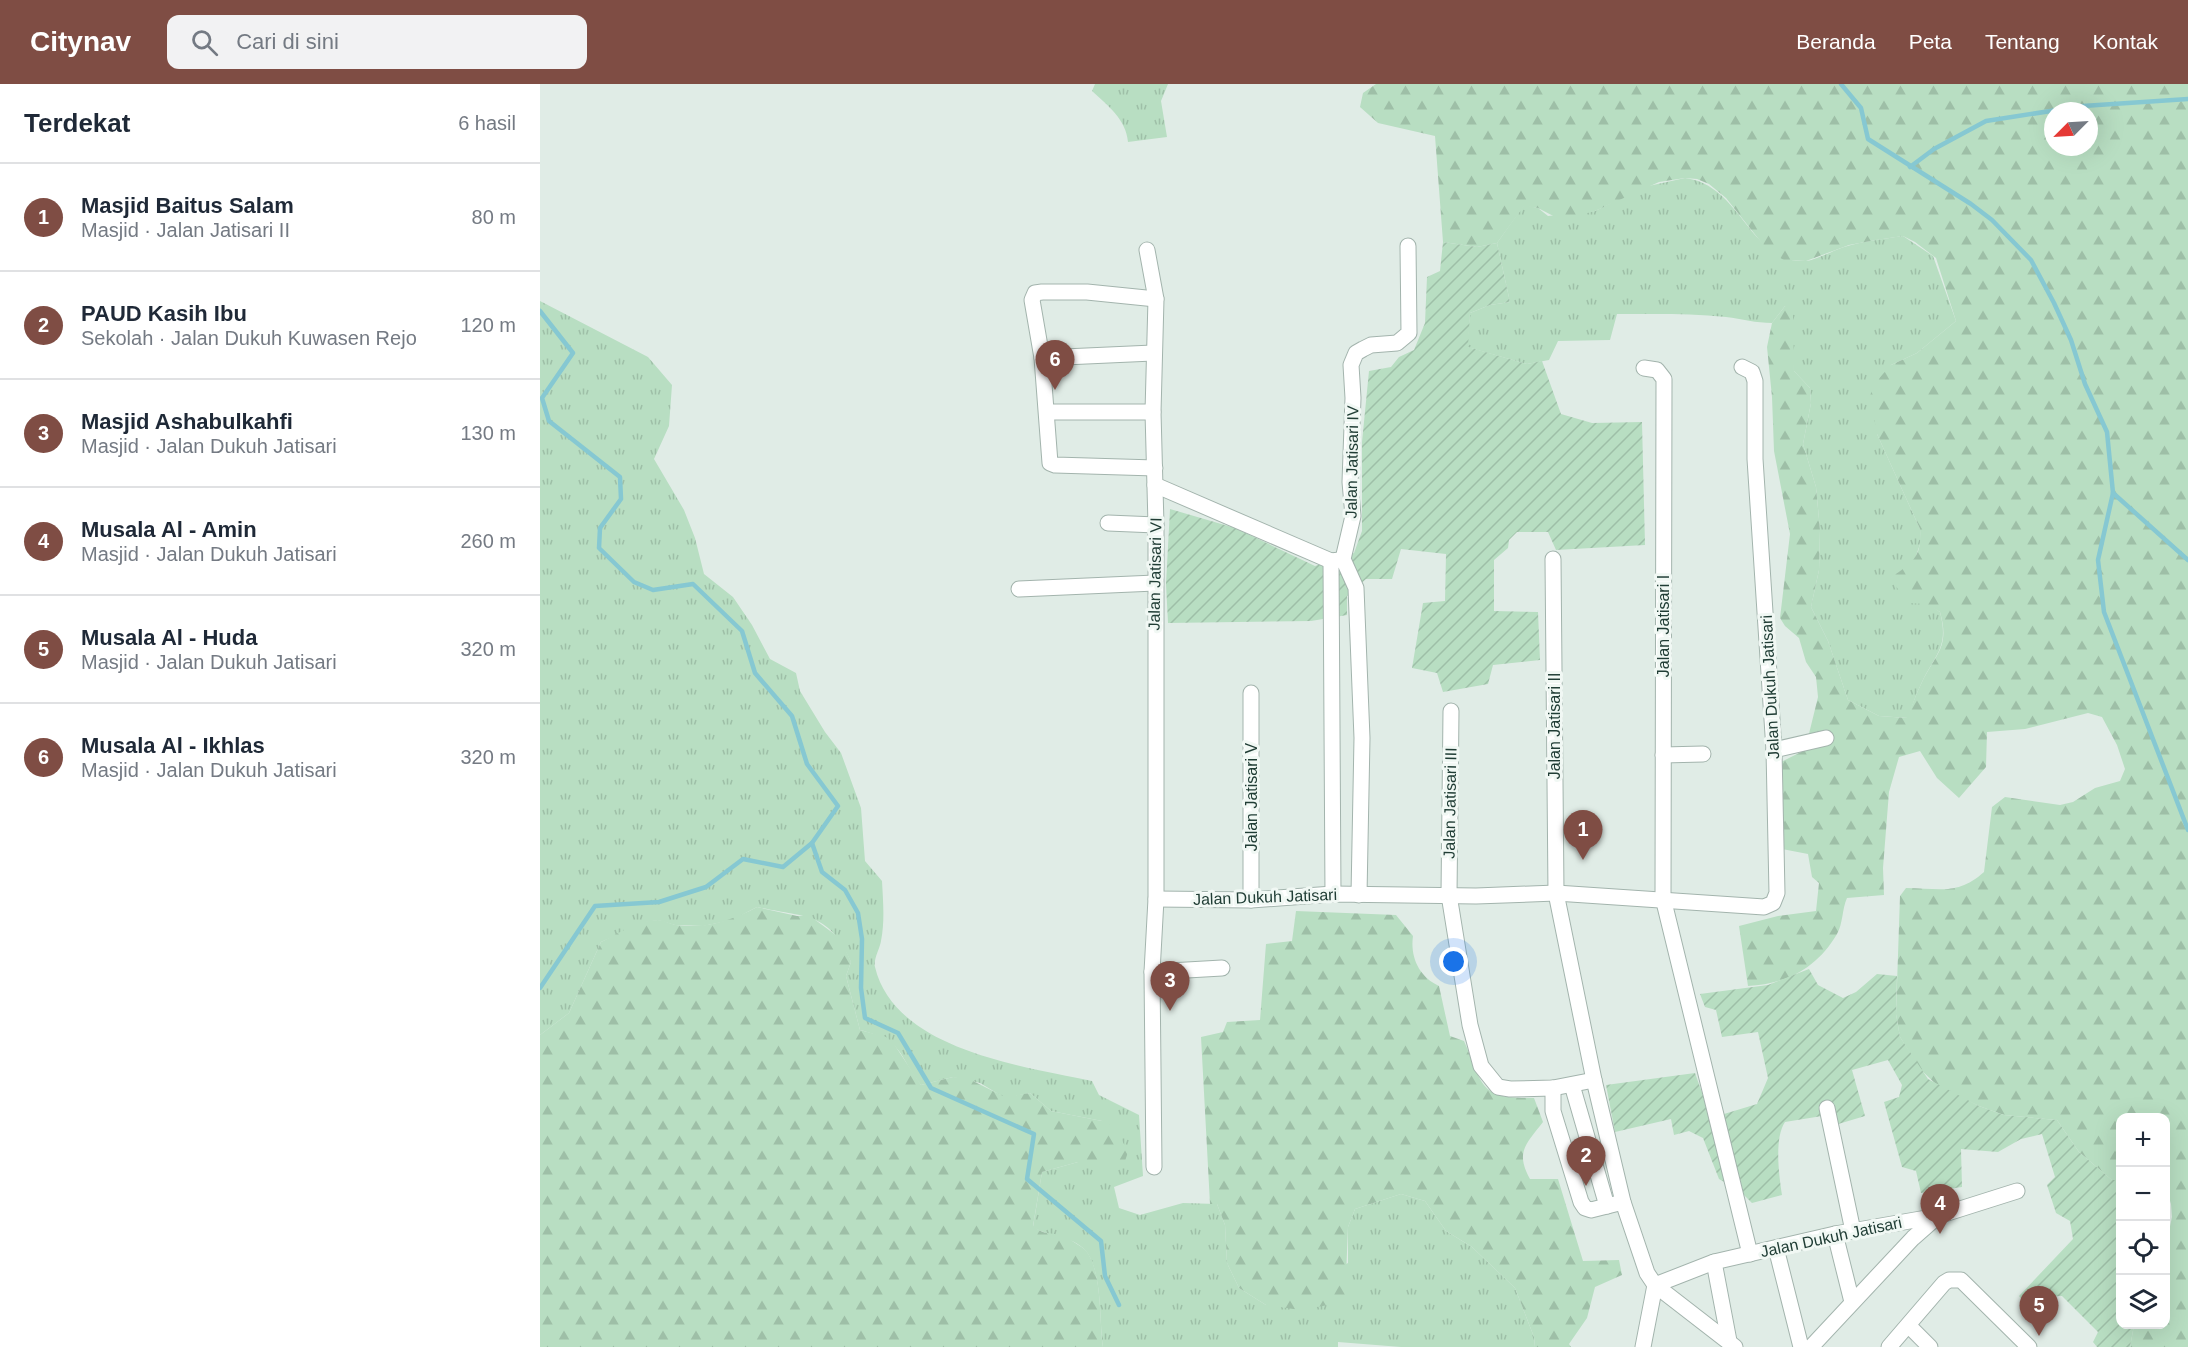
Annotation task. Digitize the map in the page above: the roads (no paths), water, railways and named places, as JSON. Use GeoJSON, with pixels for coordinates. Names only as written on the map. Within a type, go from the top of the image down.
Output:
{"type":"FeatureCollection","features":[{"type":"Feature","properties":{"kind":"street","name":"Jalan Jatisari IV"},"geometry":{"type":"LineString","coordinates":[[1337,560],[1353,516],[1350,482],[1352,359],[1364,349],[1397,343],[1409,333],[1408,246]]}},
{"type":"Feature","properties":{"kind":"street","name":"Jalan Jatisari VI"},"geometry":{"type":"LineString","coordinates":[[1147,250],[1156,299],[1153,412],[1156,525],[1156,899]]}},
{"type":"Feature","properties":{"kind":"street"},"geometry":{"type":"LineString","coordinates":[[1155,468],[1052,464],[1048,456],[1048,412],[1032,300],[1035,293],[1087,292],[1156,299]]}},
{"type":"Feature","properties":{"kind":"street"},"geometry":{"type":"LineString","coordinates":[[1042,358],[1154,353]]}},
{"type":"Feature","properties":{"kind":"street","name":"Jalan Dukuh Jatisari"},"geometry":{"type":"LineString","coordinates":[[1156,899],[1251,900],[1333,894],[1556,893],[1663,898],[1764,907],[1773,903],[1777,893],[1774,750],[1755,459],[1755,381],[1752,372],[1742,367]]}},
{"type":"Feature","properties":{"kind":"street","name":"Jalan Jatisari I"},"geometry":{"type":"LineString","coordinates":[[1644,368],[1657,370],[1664,379],[1663,898]]}},
{"type":"Feature","properties":{"kind":"street"},"geometry":{"type":"LineString","coordinates":[[1048,412],[1153,412]]}},
{"type":"Feature","properties":{"kind":"street"},"geometry":{"type":"LineString","coordinates":[[1155,486],[1337,560],[1356,588],[1362,738],[1359,895]]}},
{"type":"Feature","properties":{"kind":"street"},"geometry":{"type":"LineString","coordinates":[[1108,523],[1156,525]]}},
{"type":"Feature","properties":{"kind":"street","name":"Jalan Jatisari II"},"geometry":{"type":"LineString","coordinates":[[1553,559],[1556,893]]}},
{"type":"Feature","properties":{"kind":"street"},"geometry":{"type":"LineString","coordinates":[[1333,894],[1337,560]]}},
{"type":"Feature","properties":{"kind":"street"},"geometry":{"type":"LineString","coordinates":[[1020,589],[1155,584]]}},
{"type":"Feature","properties":{"kind":"street","name":"Jalan Jatisari V"},"geometry":{"type":"LineString","coordinates":[[1251,693],[1251,900]]}},
{"type":"Feature","properties":{"kind":"street","name":"Jalan Jatisari III"},"geometry":{"type":"LineString","coordinates":[[1449,895],[1451,711]]}},
{"type":"Feature","properties":{"kind":"street"},"geometry":{"type":"LineString","coordinates":[[1774,750],[1826,738]]}},
{"type":"Feature","properties":{"kind":"street"},"geometry":{"type":"LineString","coordinates":[[1663,755],[1703,754]]}},
{"type":"Feature","properties":{"kind":"street"},"geometry":{"type":"LineString","coordinates":[[1556,893],[1594,1080],[1623,1202],[1647,1273],[1655,1285],[1732,1344]]}},
{"type":"Feature","properties":{"kind":"street"},"geometry":{"type":"LineString","coordinates":[[1449,895],[1470,1025],[1484,1073],[1498,1087],[1553,1088],[1594,1080]]}},
{"type":"Feature","properties":{"kind":"street","name":"Jalan Dukuh Jatisari"},"geometry":{"type":"LineString","coordinates":[[1663,898],[1750,1254]]}},
{"type":"Feature","properties":{"kind":"street"},"geometry":{"type":"LineString","coordinates":[[1154,1167],[1152,972],[1156,899]]}},
{"type":"Feature","properties":{"kind":"street"},"geometry":{"type":"LineString","coordinates":[[1152,972],[1222,968]]}},
{"type":"Feature","properties":{"kind":"street"},"geometry":{"type":"LineString","coordinates":[[1572,1085],[1607,1206]]}},
{"type":"Feature","properties":{"kind":"street"},"geometry":{"type":"LineString","coordinates":[[1553,1088],[1553,1111],[1576,1193],[1585,1208],[1623,1202]]}},
{"type":"Feature","properties":{"kind":"street"},"geometry":{"type":"LineString","coordinates":[[1827,1108],[1853,1231]]}},
{"type":"Feature","properties":{"kind":"street","name":"Jalan Dukuh Jatisari"},"geometry":{"type":"LineString","coordinates":[[1655,1285],[1714,1262],[1835,1234],[1938,1216],[2017,1191]]}},
{"type":"Feature","properties":{"kind":"street"},"geometry":{"type":"LineString","coordinates":[[1811,1347],[1852,1302],[1938,1216]]}},
{"type":"Feature","properties":{"kind":"street"},"geometry":{"type":"LineString","coordinates":[[1835,1234],[1852,1302]]}},
{"type":"Feature","properties":{"kind":"street"},"geometry":{"type":"LineString","coordinates":[[1776,1248],[1801,1347]]}},
{"type":"Feature","properties":{"kind":"street"},"geometry":{"type":"LineString","coordinates":[[1714,1262],[1732,1344]]}},
{"type":"Feature","properties":{"kind":"street"},"geometry":{"type":"LineString","coordinates":[[1889,1347],[1949,1280],[1961,1280],[2029,1347]]}},
{"type":"Feature","properties":{"kind":"street"},"geometry":{"type":"LineString","coordinates":[[1644,1347],[1647,1316],[1655,1285]]}},
{"type":"Feature","properties":{"kind":"street"},"geometry":{"type":"LineString","coordinates":[[1909,1326],[1930,1347]]}},
{"type":"Feature","properties":{"kind":"waterway"},"geometry":{"type":"LineString","coordinates":[[1841,84],[1861,108],[1868,139],[1971,204],[1992,220],[2031,260],[2054,303],[2071,340],[2085,384],[2107,432],[2113,493],[2098,560],[2104,612],[2188,830]]}},
{"type":"Feature","properties":{"kind":"waterway"},"geometry":{"type":"LineString","coordinates":[[1910,167],[1934,149],[1986,121],[2083,106],[2188,99]]}},
{"type":"Feature","properties":{"kind":"waterway"},"geometry":{"type":"LineString","coordinates":[[540,311],[573,353],[542,398],[549,421],[620,477],[621,499],[600,528],[599,548],[634,582],[653,590],[693,584],[742,631],[755,673],[792,716],[807,764],[838,806],[812,843],[822,872],[845,890],[858,913],[862,939],[861,988],[865,1018],[898,1033],[931,1088],[1034,1134],[1027,1179],[1101,1241],[1105,1276],[1119,1305]]}},
{"type":"Feature","properties":{"kind":"waterway"},"geometry":{"type":"LineString","coordinates":[[2113,493],[2188,560]]}},
{"type":"Feature","properties":{"kind":"waterway"},"geometry":{"type":"LineString","coordinates":[[540,988],[595,906],[659,902],[706,887],[743,859],[783,867],[812,843]]}},
{"type":"Feature","properties":{"kind":"place","name":"Musala Al - Ikhlas"},"geometry":{"type":"Point","coordinates":[1055,390]}},
{"type":"Feature","properties":{"kind":"place","name":"Masjid Baitus Salam"},"geometry":{"type":"Point","coordinates":[1583,860]}},
{"type":"Feature","properties":{"kind":"place","name":"Masjid Ashabulkahfi"},"geometry":{"type":"Point","coordinates":[1170,1011]}},
{"type":"Feature","properties":{"kind":"place","name":"PAUD Kasih Ibu"},"geometry":{"type":"Point","coordinates":[1586,1186]}},
{"type":"Feature","properties":{"kind":"place","name":"Musala Al - Amin"},"geometry":{"type":"Point","coordinates":[1940,1234]}},
{"type":"Feature","properties":{"kind":"place","name":"Musala Al - Huda"},"geometry":{"type":"Point","coordinates":[2039,1336]}}]}
